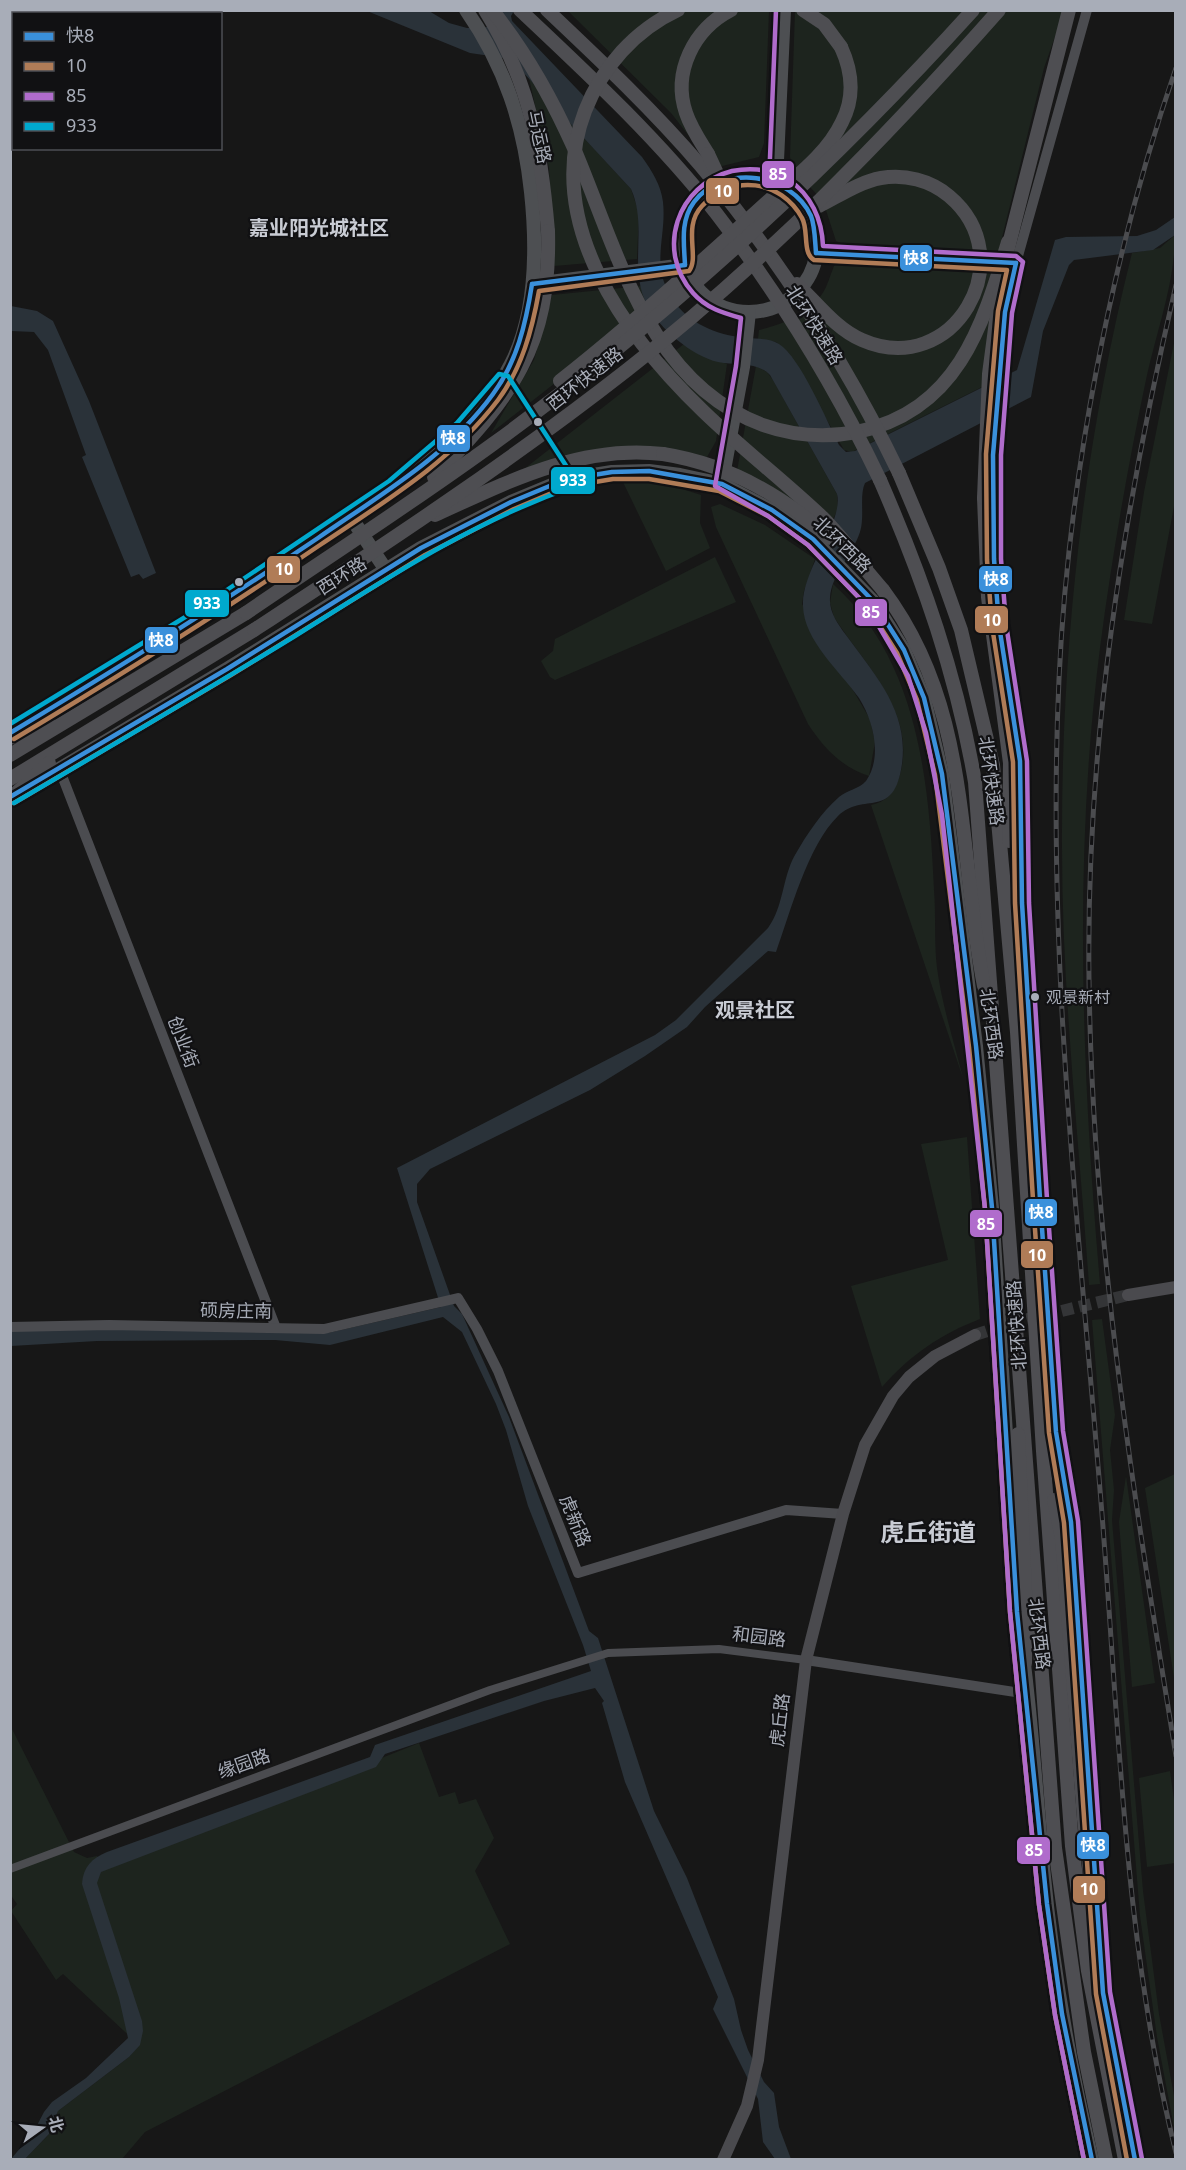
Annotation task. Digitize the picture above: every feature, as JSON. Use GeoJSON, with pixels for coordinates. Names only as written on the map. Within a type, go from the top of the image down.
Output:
{"type":"FeatureCollection","features":[{"type":"Feature","properties":{"kind":"highway"},"geometry":{"type":"LineString","coordinates":[[409,502],[487,422],[506,395],[532,344],[547,283],[548,231],[536,131],[518,72],[485,10]]}},
{"type":"Feature","properties":{"kind":"highway"},"geometry":{"type":"LineString","coordinates":[[492,10],[520,49],[560,119],[619,262],[651,326],[676,362],[691,379],[741,416],[780,430],[827,436],[868,429],[905,414],[940,387],[967,354],[990,300],[1008,242],[1069,10]]}},
{"type":"Feature","properties":{"kind":"highway","name":"北环快速路"},"geometry":{"type":"LineString","coordinates":[[520,10],[641,128],[716,213],[804,339],[880,480],[932,607],[967,736],[982,845],[994,1039],[1021,1366],[1055,1848],[1084,2052],[1106,2160]]}},
{"type":"Feature","properties":{"kind":"highway","name":"北环快速路"},"geometry":{"type":"LineString","coordinates":[[547,10],[656,117],[731,203],[781,270],[853,382],[899,473],[950,598],[977,690],[993,765],[1007,912],[1072,1846],[1088,1971],[1125,2160]]}},
{"type":"Feature","properties":{"kind":"highway"},"geometry":{"type":"LineString","coordinates":[[678,10],[654,24],[627,46],[604,72],[588,103],[578,132],[573,170],[575,204],[586,244],[614,300],[664,371],[722,429],[822,518],[883,590],[918,644],[939,701],[960,792],[974,933],[994,1039]]}},
{"type":"Feature","properties":{"kind":"highway"},"geometry":{"type":"LineString","coordinates":[[731,10],[709,25],[694,43],[683,69],[681,89],[690,124],[731,203]]}},
{"type":"Feature","properties":{"kind":"highway"},"geometry":{"type":"LineString","coordinates":[[430,481],[564,378],[694,269],[825,149],[842,123],[848,108],[850,71],[837,40],[824,24],[803,10]]}},
{"type":"Feature","properties":{"kind":"highway","name":"西环快速路"},"geometry":{"type":"LineString","coordinates":[[10,755],[246,614],[494,443],[598,363],[702,275],[855,135],[973,10]]}},
{"type":"Feature","properties":{"kind":"highway","name":"西环快速路"},"geometry":{"type":"LineString","coordinates":[[10,779],[254,630],[419,522],[509,460],[628,369],[717,295],[807,213],[917,101],[999,10]]}},
{"type":"Feature","properties":{"kind":"highway"},"geometry":{"type":"LineString","coordinates":[[781,270],[845,330],[861,340],[883,346],[911,347],[936,338],[960,319],[973,299],[981,269],[977,238],[959,205],[937,187],[912,178],[884,178],[861,184],[807,213]]}},
{"type":"Feature","properties":{"kind":"highway"},"geometry":{"type":"LineString","coordinates":[[1007,912],[1010,763],[988,597],[984,498],[991,354],[1008,242]]}},
{"type":"Feature","properties":{"kind":"highway"},"geometry":{"type":"LineString","coordinates":[[419,522],[489,490],[558,464],[607,453],[654,453],[711,466],[766,490],[814,523],[866,568]]}},
{"type":"Feature","properties":{"kind":"highway"},"geometry":{"type":"LineString","coordinates":[[10,738],[80,714]]}},
{"type":"Feature","properties":{"kind":"highway"},"geometry":{"type":"LineString","coordinates":[[12,797],[70,743]]}},
{"type":"Feature","properties":{"kind":"highway"},"geometry":{"type":"LineString","coordinates":[[1021,1366],[1018,1453],[1026,1612],[1025,1664]]}},
{"type":"Feature","properties":{"kind":"highway"},"geometry":{"type":"LineString","coordinates":[[1043,1451],[1062,1538],[1084,1819],[1104,1993]]}},
{"type":"Feature","properties":{"kind":"main road"},"geometry":{"type":"LineString","coordinates":[[776,182],[784,10]]}},
{"type":"Feature","properties":{"kind":"main road","name":"马运路"},"geometry":{"type":"LineString","coordinates":[[469,15],[505,80],[519,118],[528,169],[533,229],[532,284]]}},
{"type":"Feature","properties":{"kind":"main road"},"geometry":{"type":"LineString","coordinates":[[734,177],[760,177],[776,182],[791,191],[808,211],[816,236],[816,253],[806,281],[793,296],[776,306],[749,312],[732,310],[712,301],[679,266],[682,231],[687,214],[703,193],[717,183],[734,177]]}},
{"type":"Feature","properties":{"kind":"main road"},"geometry":{"type":"LineString","coordinates":[[816,253],[1016,263]]}},
{"type":"Feature","properties":{"kind":"main road","name":"北环西路"},"geometry":{"type":"LineString","coordinates":[[1016,263],[1005,312],[993,455],[995,571],[999,626],[1020,761],[1022,903],[1040,1199],[1056,1432],[1071,1522],[1104,1993],[1135,2160]]}},
{"type":"Feature","properties":{"kind":"main road"},"geometry":{"type":"LineString","coordinates":[[10,733],[201,618],[350,516],[444,448],[470,424],[492,396],[521,342],[532,284],[679,266]]}},
{"type":"Feature","properties":{"kind":"main road"},"geometry":{"type":"LineString","coordinates":[[722,484],[743,367],[749,312]]}},
{"type":"Feature","properties":{"kind":"main road","name":"西环路"},"geometry":{"type":"LineString","coordinates":[[12,797],[386,570],[459,527],[511,502],[581,477],[649,471],[722,484]]}},
{"type":"Feature","properties":{"kind":"main road","name":"北环西路"},"geometry":{"type":"LineString","coordinates":[[722,484],[772,510],[813,538],[846,571],[889,625],[915,673],[933,731],[946,795],[962,950],[976,1046],[991,1197],[1017,1612],[1025,1664],[1047,1906],[1069,2052],[1092,2160]]}},
{"type":"Feature","properties":{"kind":"main road"},"geometry":{"type":"LineString","coordinates":[[350,516],[386,570]]}},
{"type":"Feature","properties":{"kind":"main road"},"geometry":{"type":"LineString","coordinates":[[1128,1295],[1176,1287]]}},
{"type":"Feature","properties":{"kind":"main road","name":"虎丘路"},"geometry":{"type":"LineString","coordinates":[[723,2160],[747,2106],[758,2060],[806,1660],[843,1514],[865,1445],[893,1396],[928,1361],[975,1335]]}},
{"type":"Feature","properties":{"kind":"street"},"geometry":{"type":"LineString","coordinates":[[1016,263],[1087,10]]}},
{"type":"Feature","properties":{"kind":"street","name":"创业街"},"geometry":{"type":"LineString","coordinates":[[59,768],[276,1328]]}},
{"type":"Feature","properties":{"kind":"street","name":"硕房庄南"},"geometry":{"type":"LineString","coordinates":[[10,1327],[86,1325],[324,1329],[455,1298]]}},
{"type":"Feature","properties":{"kind":"street","name":"虎新路"},"geometry":{"type":"LineString","coordinates":[[455,1298],[477,1329],[498,1371],[578,1573],[786,1510],[843,1514]]}},
{"type":"Feature","properties":{"kind":"street","name":"和园路"},"geometry":{"type":"LineString","coordinates":[[490,1690],[608,1653],[719,1649],[1028,1694]]}},
{"type":"Feature","properties":{"kind":"street","name":"缘园路"},"geometry":{"type":"LineString","coordinates":[[10,1869],[490,1690]]}},
{"type":"Feature","properties":{"kind":"shaded area"},"geometry":{"type":"Polygon","coordinates":[[[367,11],[429,11],[449,23],[467,28],[509,26],[499,11],[514,11],[511,16],[512,21],[642,157],[653,173],[663,202],[664,216],[660,253],[663,278],[676,304],[699,324],[718,332],[768,340],[779,344],[796,362],[839,445],[846,452],[855,451],[1017,370],[1055,240],[1066,237],[1137,236],[1156,230],[1175,217],[1175,235],[1153,250],[1074,260],[1069,265],[1043,331],[1031,397],[865,483],[862,494],[860,532],[834,581],[830,603],[837,622],[878,679],[895,710],[903,745],[902,764],[898,782],[892,793],[877,802],[848,809],[838,816],[827,829],[801,880],[776,952],[768,951],[705,1007],[687,1027],[645,1056],[590,1090],[430,1169],[417,1184],[417,1202],[454,1306],[462,1314],[509,1417],[589,1631],[598,1638],[654,1811],[687,1878],[734,1999],[748,2050],[764,2082],[774,2093],[779,2127],[791,2159],[775,2159],[763,2142],[758,2099],[713,2009],[718,1997],[625,1782],[602,1703],[604,1701],[595,1688],[544,1701],[385,1754],[376,1767],[101,1872],[97,1883],[142,2021],[143,2031],[140,2045],[129,2057],[58,2111],[49,2134],[25,2159],[11,2159],[33,2133],[52,2102],[86,2078],[128,2038],[119,1998],[82,1884],[86,1868],[93,1860],[107,1852],[370,1757],[375,1745],[591,1671],[583,1645],[528,1506],[496,1404],[462,1332],[443,1317],[330,1345],[275,1340],[97,1341],[11,1346],[11,1331],[55,1328],[328,1333],[441,1307],[397,1168],[655,1035],[676,1020],[768,928],[777,911],[791,864],[804,839],[832,803],[866,781],[874,761],[872,728],[864,707],[816,643],[805,619],[803,606],[808,577],[834,518],[837,494],[770,375],[752,366],[708,359],[688,348],[660,323],[647,305],[642,291],[638,262],[638,218],[631,189],[520,69],[504,58],[470,53],[367,11]]]}},
{"type":"Feature","properties":{"kind":"shaded area"},"geometry":{"type":"Polygon","coordinates":[[[568,11],[769,11],[764,143],[759,157],[714,168],[671,113],[568,11]]]}},
{"type":"Feature","properties":{"kind":"shaded area"},"geometry":{"type":"Polygon","coordinates":[[[795,11],[1064,11],[1044,68],[997,258],[850,247],[836,241],[823,201],[793,169],[790,157],[795,11]]]}},
{"type":"Feature","properties":{"kind":"shaded area"},"geometry":{"type":"Polygon","coordinates":[[[529,78],[631,189],[639,213],[637,259],[554,266],[549,168],[529,78]]]}},
{"type":"Feature","properties":{"kind":"shaded area"},"geometry":{"type":"Polygon","coordinates":[[[1175,235],[1169,288],[1147,375],[1121,511],[1100,648],[1092,727],[1086,806],[1083,966],[1089,1125],[1100,1284],[1089,1285],[1068,1012],[1063,902],[1063,773],[1071,623],[1078,548],[1100,400],[1132,253],[1160,248],[1175,235]]]}},
{"type":"Feature","properties":{"kind":"shaded area"},"geometry":{"type":"Polygon","coordinates":[[[837,260],[997,268],[984,386],[852,452],[844,450],[788,352],[776,342],[758,339],[759,330],[798,316],[814,304],[826,287],[837,260]]]}},
{"type":"Feature","properties":{"kind":"shaded area"},"geometry":{"type":"Polygon","coordinates":[[[641,286],[650,309],[491,433],[534,360],[552,295],[641,286]]]}},
{"type":"Feature","properties":{"kind":"shaded area"},"geometry":{"type":"Polygon","coordinates":[[[11,306],[37,311],[53,321],[89,401],[156,573],[143,579],[139,574],[131,577],[82,457],[86,455],[48,350],[34,332],[11,331],[11,306]]]}},
{"type":"Feature","properties":{"kind":"shaded area"},"geometry":{"type":"Polygon","coordinates":[[[1175,338],[1175,501],[1152,624],[1124,620],[1144,492],[1175,338]]]}},
{"type":"Feature","properties":{"kind":"shaded area"},"geometry":{"type":"Polygon","coordinates":[[[684,344],[699,354],[727,364],[716,441],[707,457],[647,450],[519,473],[684,344]]]}},
{"type":"Feature","properties":{"kind":"shaded area"},"geometry":{"type":"Polygon","coordinates":[[[756,366],[767,372],[773,380],[837,494],[838,509],[828,529],[737,471],[756,366]]]}},
{"type":"Feature","properties":{"kind":"shaded area"},"geometry":{"type":"Polygon","coordinates":[[[622,480],[654,480],[701,495],[700,523],[710,548],[666,571],[622,480]]]}},
{"type":"Feature","properties":{"kind":"shaded area"},"geometry":{"type":"Polygon","coordinates":[[[720,504],[765,525],[815,559],[802,604],[870,719],[875,742],[869,776],[841,762],[820,741],[808,724],[716,527],[711,507],[720,504]]]}},
{"type":"Feature","properties":{"kind":"shaded area"},"geometry":{"type":"Polygon","coordinates":[[[715,557],[736,602],[555,680],[550,677],[541,661],[553,651],[555,639],[715,557]]]}},
{"type":"Feature","properties":{"kind":"shaded area"},"geometry":{"type":"Polygon","coordinates":[[[833,584],[862,615],[884,649],[901,686],[914,725],[923,766],[932,849],[937,968],[945,1010],[963,1078],[871,805],[886,799],[897,783],[903,755],[902,733],[886,692],[834,617],[830,603],[833,584]]]}},
{"type":"Feature","properties":{"kind":"shaded area"},"geometry":{"type":"Polygon","coordinates":[[[967,1137],[980,1319],[952,1331],[915,1355],[882,1387],[851,1286],[948,1260],[921,1144],[967,1137]]]}},
{"type":"Feature","properties":{"kind":"shaded area"},"geometry":{"type":"Polygon","coordinates":[[[1102,1319],[1115,1415],[1110,1450],[1114,1490],[1112,1520],[1143,1891],[1159,2014],[1175,2101],[1175,2133],[1157,2037],[1140,1916],[1092,1320],[1102,1319]]]}},
{"type":"Feature","properties":{"kind":"shaded area"},"geometry":{"type":"Polygon","coordinates":[[[1175,1474],[1175,1685],[1145,1488],[1175,1474]]]}},
{"type":"Feature","properties":{"kind":"shaded area"},"geometry":{"type":"Polygon","coordinates":[[[1126,1476],[1155,1683],[1132,1687],[1119,1522],[1126,1476]]]}},
{"type":"Feature","properties":{"kind":"shaded area"},"geometry":{"type":"Polygon","coordinates":[[[10,1725],[74,1852],[87,1858],[97,1856],[106,1869],[419,1743],[439,1797],[455,1792],[459,1804],[476,1799],[494,1838],[475,1871],[510,1944],[145,2132],[122,2159],[25,2159],[49,2134],[58,2111],[129,2057],[139,2045],[63,1974],[56,1980],[11,1911],[17,1904],[10,1894],[10,1725]]]}},
{"type":"Feature","properties":{"kind":"shaded area"},"geometry":{"type":"Polygon","coordinates":[[[1170,1771],[1175,1807],[1175,1863],[1147,1867],[1139,1778],[1170,1771]]]}},
{"type":"Feature","properties":{"kind":"tunnel"},"geometry":{"type":"LineString","coordinates":[[975,1335],[1012,1323],[1128,1295]]}},
{"type":"Feature","properties":{"kind":"railway"},"geometry":{"type":"LineString","coordinates":[[1176,68],[1132,215],[1096,370],[1072,526],[1064,604],[1056,782],[1057,885],[1067,1091],[1125,1829],[1144,1992],[1158,2073],[1176,2153]]}},
{"type":"Feature","properties":{"kind":"railway"},"geometry":{"type":"LineString","coordinates":[[1176,285],[1124,542],[1101,716],[1090,890],[1089,978],[1098,1174],[1107,1271],[1131,1466],[1176,1756]]}},
{"type":"Feature","properties":{"kind":"transit line","name":"85"},"geometry":{"type":"LineString","coordinates":[[769,182],[776,10]]}},
{"type":"Feature","properties":{"kind":"transit line","name":"85"},"geometry":{"type":"LineString","coordinates":[[1084,2160],[1055,2015],[1039,1905],[1010,1612],[985,1209],[942,815],[926,733],[908,676],[867,606],[808,545],[768,516],[715,486],[736,366],[741,318],[709,306],[693,293],[682,276],[675,258],[674,239],[685,204],[697,190],[713,178],[732,171],[747,169],[768,171],[782,176],[797,186],[809,200],[818,217],[823,246],[1016,256],[1023,262],[1012,313],[1001,455],[1001,559],[1006,624],[1027,761],[1029,903],[1047,1199],[1063,1431],[1078,1521],[1110,1992],[1142,2159]]}},
{"type":"Feature","properties":{"kind":"transit line","name":"快8"},"geometry":{"type":"LineString","coordinates":[[685,265],[685,224],[694,202],[707,190],[722,182],[739,178],[756,178],[773,182],[788,190],[801,201],[811,216],[816,253]]}},
{"type":"Feature","properties":{"kind":"transit line","name":"10"},"geometry":{"type":"LineString","coordinates":[[14,739],[245,595],[392,497],[438,462],[479,422],[498,400],[514,375],[525,348],[539,291],[689,271],[693,258],[693,223],[696,214],[714,195],[741,185],[755,185],[782,195],[802,218],[808,252],[814,260],[1007,270],[998,311],[986,454],[987,560],[992,626],[1013,762],[1015,903],[1033,1200],[1049,1433],[1064,1523],[1096,1994],[1127,2160]]}},
{"type":"Feature","properties":{"kind":"transit line","name":"快8"},"geometry":{"type":"LineString","coordinates":[[816,253],[1016,263]]}},
{"type":"Feature","properties":{"kind":"transit line","name":"快8"},"geometry":{"type":"LineString","coordinates":[[1016,263],[1005,312],[993,455],[994,559],[999,625],[1020,761],[1022,903],[1040,1199],[1056,1432],[1071,1522],[1103,1993],[1135,2160]]}},
{"type":"Feature","properties":{"kind":"transit line","name":"快8"},"geometry":{"type":"LineString","coordinates":[[532,284],[685,265]]}},
{"type":"Feature","properties":{"kind":"transit line","name":"快8"},"geometry":{"type":"LineString","coordinates":[[10,733],[127,662],[318,538],[389,490],[455,437],[493,394],[508,369],[519,342],[532,284]]}},
{"type":"Feature","properties":{"kind":"transit line","name":"933"},"geometry":{"type":"LineString","coordinates":[[10,724],[200,608],[389,481],[457,423],[499,374],[508,376],[574,478],[570,488],[497,518],[428,554],[14,803]]}},
{"type":"Feature","properties":{"kind":"transit line","name":"快8"},"geometry":{"type":"LineString","coordinates":[[10,797],[227,669],[421,548],[511,502],[552,485],[581,477],[612,472],[649,471],[722,484],[772,510],[813,539],[873,601],[904,650],[924,698],[942,774],[976,1046],[992,1208],[1017,1612],[1047,1904],[1062,2014],[1092,2160]]}},
{"type":"Feature","properties":{"kind":"transit line","name":"10"},"geometry":{"type":"LineString","coordinates":[[14,803],[231,675],[425,555],[514,509],[554,492],[583,484],[613,479],[649,479],[719,491],[768,516],[808,545],[867,606],[897,653],[917,700],[935,775],[969,1047],[985,1209],[1010,1612],[1039,1905],[1055,2015],[1084,2160]]}},
{"type":"Feature","properties":{"kind":"place","name":"观景新村"},"geometry":{"type":"Point","coordinates":[1035,997]}},
{"type":"Feature","properties":{"kind":"district","name":"嘉业阳光城社区"},"geometry":{"type":"Point","coordinates":[319,228]}},
{"type":"Feature","properties":{"kind":"district","name":"观景社区"},"geometry":{"type":"Point","coordinates":[755,1010]}},
{"type":"Feature","properties":{"kind":"district","name":"虎丘街道"},"geometry":{"type":"Point","coordinates":[928,1533]}}]}
